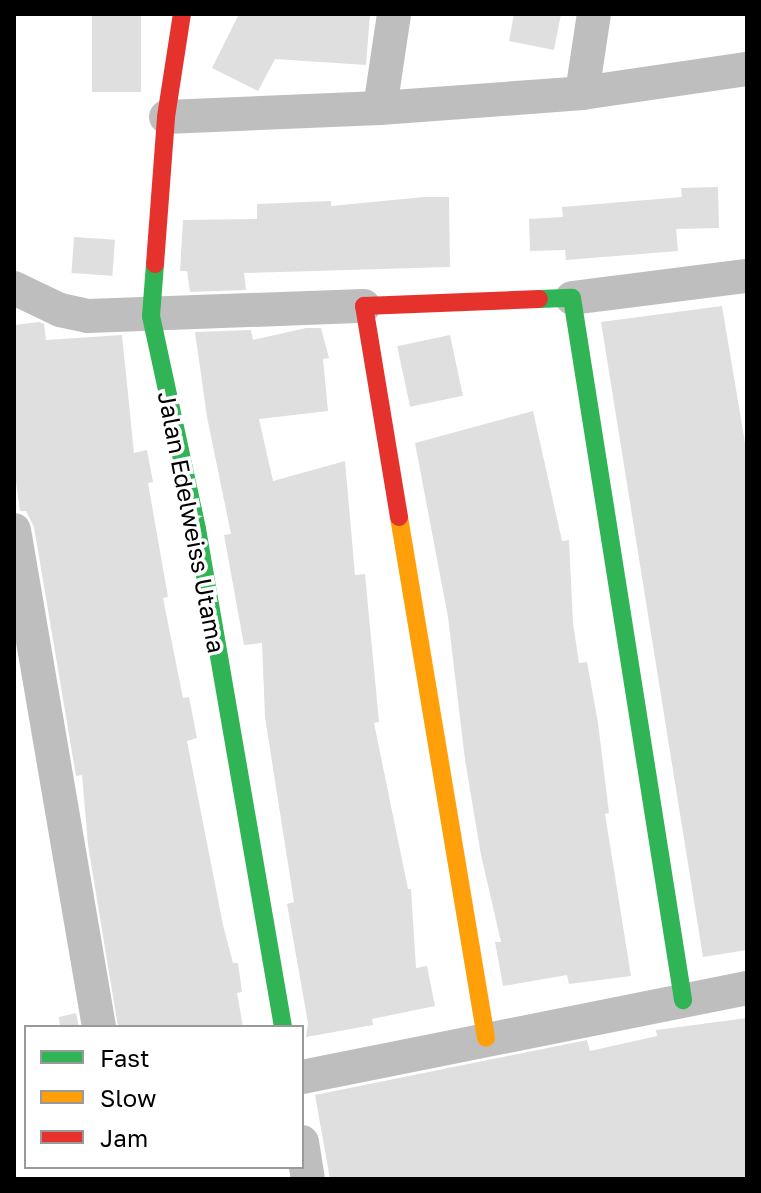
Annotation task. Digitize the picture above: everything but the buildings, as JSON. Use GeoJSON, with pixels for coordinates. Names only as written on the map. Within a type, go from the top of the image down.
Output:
{"type":"FeatureCollection","features":[{"type":"Feature","properties":{"kind":"street","name":"Jalan Edelweiss Utama"},"geometry":{"type":"LineString","coordinates":[[182,14],[166,117],[151,316],[197,529],[283,1025]]}},
{"type":"Feature","properties":{"kind":"street"},"geometry":{"type":"LineString","coordinates":[[380,108],[394,14]]}},
{"type":"Feature","properties":{"kind":"street"},"geometry":{"type":"LineString","coordinates":[[582,93],[594,14]]}},
{"type":"Feature","properties":{"kind":"street"},"geometry":{"type":"LineString","coordinates":[[166,117],[380,108],[582,93],[746,76]]}},
{"type":"Feature","properties":{"kind":"street"},"geometry":{"type":"LineString","coordinates":[[14,288],[60,310],[88,316],[151,316],[572,298],[747,276]]}},
{"type":"Feature","properties":{"kind":"street"},"geometry":{"type":"LineString","coordinates":[[572,298],[683,1000]]}},
{"type":"Feature","properties":{"kind":"street"},"geometry":{"type":"LineString","coordinates":[[364,306],[486,1038]]}},
{"type":"Feature","properties":{"kind":"street"},"geometry":{"type":"LineString","coordinates":[[14,530],[99,1025]]}},
{"type":"Feature","properties":{"kind":"street"},"geometry":{"type":"LineString","coordinates":[[304,1077],[747,988]]}},
{"type":"Feature","properties":{"kind":"street"},"geometry":{"type":"LineString","coordinates":[[304,1154],[308,1179]]}},
{"type":"Feature","properties":{"kind":"traffic: fast"},"geometry":{"type":"LineString","coordinates":[[155,264],[151,316],[197,529],[283,1025]]}},
{"type":"Feature","properties":{"kind":"traffic: fast"},"geometry":{"type":"LineString","coordinates":[[539,299],[572,298],[683,1000]]}},
{"type":"Feature","properties":{"kind":"traffic: slow"},"geometry":{"type":"LineString","coordinates":[[399,517],[486,1038]]}},
{"type":"Feature","properties":{"kind":"traffic: jam"},"geometry":{"type":"LineString","coordinates":[[155,264],[166,117],[182,14]]}},
{"type":"Feature","properties":{"kind":"traffic: jam"},"geometry":{"type":"LineString","coordinates":[[399,517],[364,306],[539,299]]}}]}
